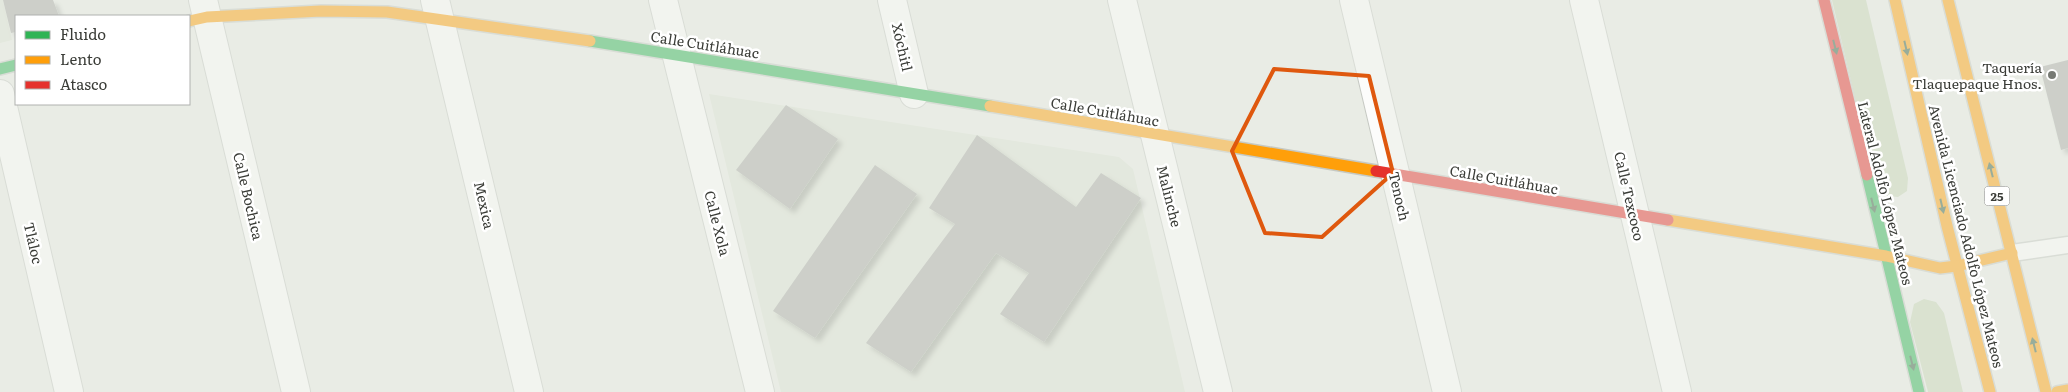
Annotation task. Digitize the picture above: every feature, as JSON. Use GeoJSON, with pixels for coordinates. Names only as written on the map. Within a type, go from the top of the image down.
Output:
{"type":"FeatureCollection","features":[{"type":"Feature","properties":{"kind":"street","name":"Calle Xola"},"geometry":{"type":"LineString","coordinates":[[664,0],[760,392]]}},
{"type":"Feature","properties":{"kind":"street","name":"Xóchitl"},"geometry":{"type":"LineString","coordinates":[[892,0],[914,94]]}},
{"type":"Feature","properties":{"kind":"street","name":"Malinche"},"geometry":{"type":"LineString","coordinates":[[1122,0],[1218,392]]}},
{"type":"Feature","properties":{"kind":"street","name":"Tenoch"},"geometry":{"type":"LineString","coordinates":[[1354,0],[1447,392]]}},
{"type":"Feature","properties":{"kind":"street","name":"Calle Texcoco"},"geometry":{"type":"LineString","coordinates":[[1584,0],[1677,392]]}},
{"type":"Feature","properties":{"kind":"street","name":"Lateral Adolfo López Mateos"},"geometry":{"type":"LineString","coordinates":[[1824,0],[1919,392]]}},
{"type":"Feature","properties":{"kind":"street","name":"Avenida Licenciado Adolfo López Mateos"},"geometry":{"type":"LineString","coordinates":[[1895,0],[1957,266],[1990,392]]}},
{"type":"Feature","properties":{"kind":"street","name":"25"},"geometry":{"type":"LineString","coordinates":[[1948,0],[2046,392]]}},
{"type":"Feature","properties":{"kind":"street","name":"Calle Cuitláhuac"},"geometry":{"type":"LineString","coordinates":[[199,13],[387,12],[438,9],[677,54],[1634,216],[1886,256],[1940,268],[1957,266],[2012,253]]}},
{"type":"Feature","properties":{"kind":"street","name":"Mexica"},"geometry":{"type":"LineString","coordinates":[[438,9],[529,392]]}},
{"type":"Feature","properties":{"kind":"street","name":"Calle Bochica"},"geometry":{"type":"LineString","coordinates":[[199,13],[296,392]]}},
{"type":"Feature","properties":{"kind":"street"},"geometry":{"type":"LineString","coordinates":[[0,70],[15,65]]}},
{"type":"Feature","properties":{"kind":"street","name":"Tláloc"},"geometry":{"type":"LineString","coordinates":[[0,94],[68,392]]}},
{"type":"Feature","properties":{"kind":"street"},"geometry":{"type":"LineString","coordinates":[[2057,392],[2068,390]]}},
{"type":"Feature","properties":{"kind":"lane"},"geometry":{"type":"LineString","coordinates":[[2012,253],[2068,245]]}},
{"type":"Feature","properties":{"kind":"highlighted area"},"geometry":{"type":"Polygon","coordinates":[[[1274,69],[1369,76],[1393,173],[1322,237],[1265,233],[1232,151],[1274,69]]]}},
{"type":"Feature","properties":{"kind":"shaded area"},"geometry":{"type":"Polygon","coordinates":[[[0,0],[3,0],[12,40],[0,43],[0,0]]]}},
{"type":"Feature","properties":{"kind":"shaded area"},"geometry":{"type":"Polygon","coordinates":[[[709,94],[1119,157],[1133,169],[1185,392],[781,392],[709,94]]]}},
{"type":"Feature","properties":{"kind":"green space"},"geometry":{"type":"Polygon","coordinates":[[[1832,0],[1866,0],[1908,178],[1907,191],[1898,197],[1887,196],[1875,184],[1832,0]]]}},
{"type":"Feature","properties":{"kind":"green space"},"geometry":{"type":"Polygon","coordinates":[[[1924,299],[1936,302],[1944,313],[1963,392],[1928,392],[1910,322],[1914,304],[1924,299]]]}},
{"type":"Feature","properties":{"kind":"building"},"geometry":{"type":"Polygon","coordinates":[[[3,0],[53,0],[59,15],[15,15],[15,32],[11,33],[3,0]]]}},
{"type":"Feature","properties":{"kind":"building"},"geometry":{"type":"Polygon","coordinates":[[[2068,60],[2068,148],[2061,150],[2040,67],[2068,60]]]}},
{"type":"Feature","properties":{"kind":"building"},"geometry":{"type":"Polygon","coordinates":[[[786,105],[838,139],[790,209],[736,170],[786,105]]]}},
{"type":"Feature","properties":{"kind":"building"},"geometry":{"type":"Polygon","coordinates":[[[977,135],[1076,207],[1101,173],[1141,198],[1044,342],[1000,314],[1029,273],[996,253],[911,372],[866,343],[955,224],[929,208],[977,135]]]}},
{"type":"Feature","properties":{"kind":"building"},"geometry":{"type":"Polygon","coordinates":[[[875,165],[917,194],[815,338],[773,311],[875,165]]]}},
{"type":"Feature","properties":{"kind":"traffic: fast"},"geometry":{"type":"LineString","coordinates":[[590,41],[990,106]]}},
{"type":"Feature","properties":{"kind":"traffic: fast"},"geometry":{"type":"LineString","coordinates":[[0,69],[15,65]]}},
{"type":"Feature","properties":{"kind":"traffic: fast"},"geometry":{"type":"LineString","coordinates":[[1867,175],[1919,392]]}},
{"type":"Feature","properties":{"kind":"traffic: slow"},"geometry":{"type":"LineString","coordinates":[[1895,0],[1947,226],[1990,392]]}},
{"type":"Feature","properties":{"kind":"traffic: slow"},"geometry":{"type":"LineString","coordinates":[[1948,0],[2046,392]]}},
{"type":"Feature","properties":{"kind":"traffic: slow"},"geometry":{"type":"LineString","coordinates":[[190,21],[207,17],[321,11],[387,12],[590,41]]}},
{"type":"Feature","properties":{"kind":"traffic: slow"},"geometry":{"type":"LineString","coordinates":[[990,106],[1376,171]]}},
{"type":"Feature","properties":{"kind":"traffic: slow"},"geometry":{"type":"LineString","coordinates":[[1668,220],[1886,256],[1940,268],[1957,266],[2012,253]]}},
{"type":"Feature","properties":{"kind":"traffic: slow"},"geometry":{"type":"LineString","coordinates":[[2057,392],[2068,390]]}},
{"type":"Feature","properties":{"kind":"traffic: jam"},"geometry":{"type":"LineString","coordinates":[[1824,0],[1867,175]]}},
{"type":"Feature","properties":{"kind":"traffic: jam"},"geometry":{"type":"LineString","coordinates":[[1376,171],[1668,220]]}},
{"type":"Feature","properties":{"kind":"place","name":"Taquería Tlaquepaque Hnos."},"geometry":{"type":"Point","coordinates":[2052,75]}}]}
